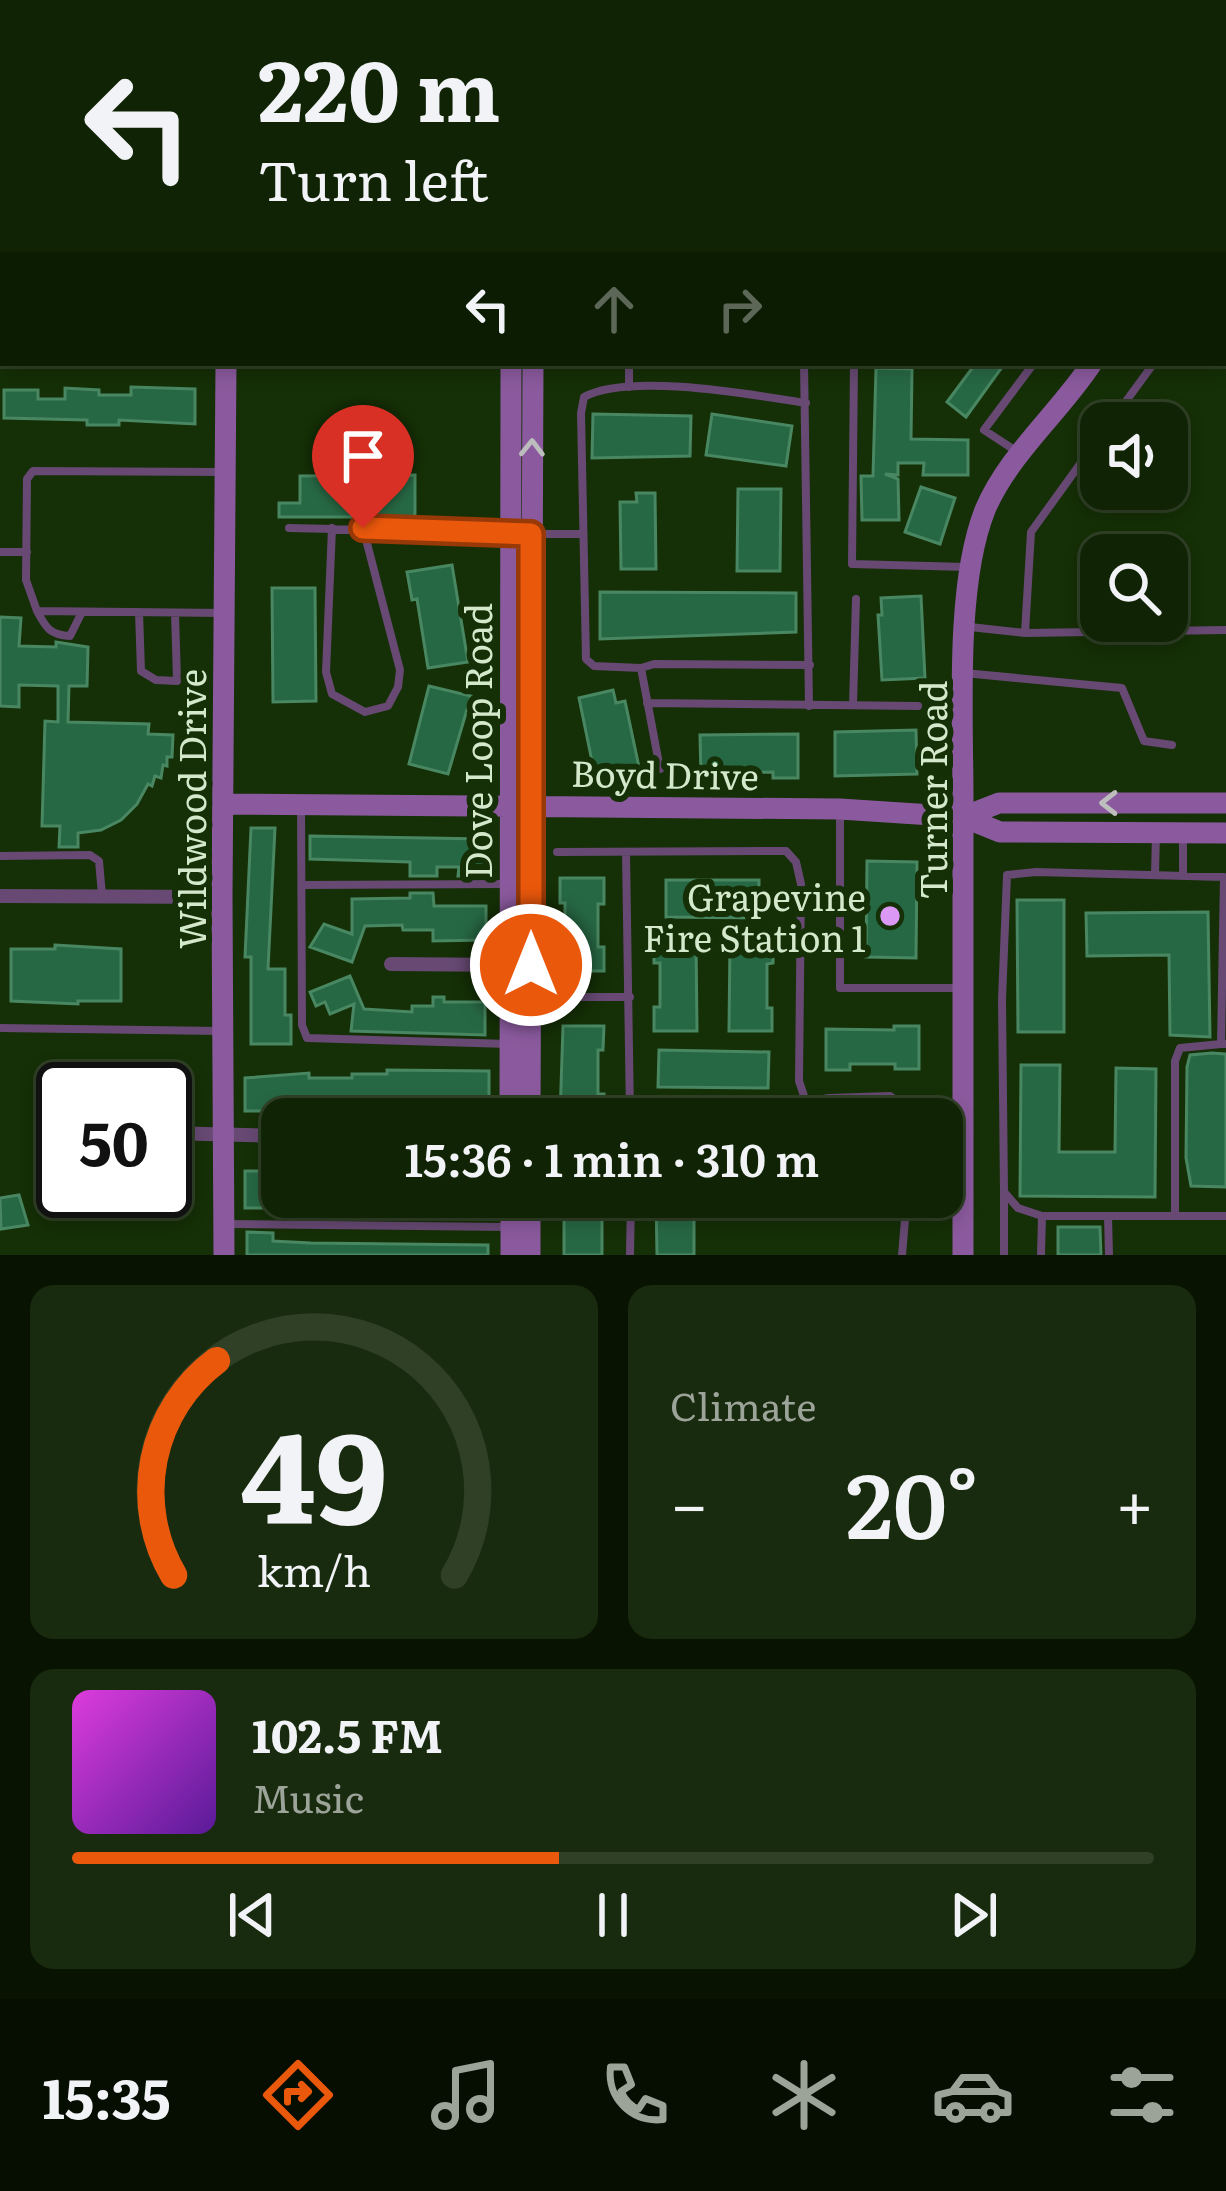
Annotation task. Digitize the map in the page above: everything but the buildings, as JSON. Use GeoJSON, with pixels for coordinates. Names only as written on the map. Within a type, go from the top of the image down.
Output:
{"type":"FeatureCollection","features":[{"type":"Feature","properties":{"kind":"street","name":"Wildwood Drive"},"geometry":{"type":"LineString","coordinates":[[224,1255],[221,897],[226,366]]}},
{"type":"Feature","properties":{"kind":"street","name":"Dove Loop Road"},"geometry":{"type":"LineString","coordinates":[[511,366],[521,533],[520,805],[529,1098]]}},
{"type":"Feature","properties":{"kind":"street","name":"Dove Loop Road"},"geometry":{"type":"LineString","coordinates":[[521,533],[533,366]]}},
{"type":"Feature","properties":{"kind":"street","name":"Turner Road"},"geometry":{"type":"LineString","coordinates":[[963,1255],[964,673],[970,567],[987,505],[1091,366]]}},
{"type":"Feature","properties":{"kind":"street"},"geometry":{"type":"LineString","coordinates":[[1156,832],[1169,802]]}},
{"type":"Feature","properties":{"kind":"street"},"geometry":{"type":"LineString","coordinates":[[1169,802],[1183,832]]}},
{"type":"Feature","properties":{"kind":"street","name":"Boyd Drive"},"geometry":{"type":"LineString","coordinates":[[963,818],[999,803],[1226,802]]}},
{"type":"Feature","properties":{"kind":"street","name":"Boyd Drive"},"geometry":{"type":"LineString","coordinates":[[222,805],[840,809],[963,818],[1000,832],[1226,833]]}},
{"type":"Feature","properties":{"kind":"street","name":"Dove Loop Road"},"geometry":{"type":"LineString","coordinates":[[510,1098],[508,884],[520,805]]}},
{"type":"Feature","properties":{"kind":"street"},"geometry":{"type":"LineString","coordinates":[[0,896],[221,897]]}},
{"type":"Feature","properties":{"kind":"street"},"geometry":{"type":"LineString","coordinates":[[391,964],[509,965]]}},
{"type":"Feature","properties":{"kind":"street"},"geometry":{"type":"LineString","coordinates":[[192,1133],[261,1135]]}},
{"type":"Feature","properties":{"kind":"street"},"geometry":{"type":"LineString","coordinates":[[511,1218],[512,1255]]}},
{"type":"Feature","properties":{"kind":"street"},"geometry":{"type":"LineString","coordinates":[[530,1218],[530,1255]]}},
{"type":"Feature","properties":{"kind":"lane"},"geometry":{"type":"LineString","coordinates":[[629,366],[629,387]]}},
{"type":"Feature","properties":{"kind":"lane"},"geometry":{"type":"LineString","coordinates":[[804,366],[809,706]]}},
{"type":"Feature","properties":{"kind":"lane"},"geometry":{"type":"LineString","coordinates":[[854,366],[852,564],[970,567]]}},
{"type":"Feature","properties":{"kind":"lane"},"geometry":{"type":"LineString","coordinates":[[1021,454],[984,430],[1032,366]]}},
{"type":"Feature","properties":{"kind":"lane"},"geometry":{"type":"LineString","coordinates":[[1125,402],[1152,366]]}},
{"type":"Feature","properties":{"kind":"lane"},"geometry":{"type":"LineString","coordinates":[[806,403],[736,392],[629,387],[584,397],[581,534],[586,659],[594,666],[810,665]]}},
{"type":"Feature","properties":{"kind":"lane"},"geometry":{"type":"LineString","coordinates":[[1024,633],[1031,532],[1080,465]]}},
{"type":"Feature","properties":{"kind":"lane"},"geometry":{"type":"LineString","coordinates":[[82,612],[70,636],[47,630],[26,580],[27,479],[33,471],[225,472]]}},
{"type":"Feature","properties":{"kind":"lane"},"geometry":{"type":"LineString","coordinates":[[332,528],[326,672],[332,694],[365,712],[388,706],[400,670],[363,528]]}},
{"type":"Feature","properties":{"kind":"lane"},"geometry":{"type":"LineString","coordinates":[[290,529],[581,534]]}},
{"type":"Feature","properties":{"kind":"lane"},"geometry":{"type":"LineString","coordinates":[[0,552],[27,552]]}},
{"type":"Feature","properties":{"kind":"lane"},"geometry":{"type":"LineString","coordinates":[[854,705],[856,599]]}},
{"type":"Feature","properties":{"kind":"lane"},"geometry":{"type":"LineString","coordinates":[[37,611],[224,613]]}},
{"type":"Feature","properties":{"kind":"lane"},"geometry":{"type":"LineString","coordinates":[[140,612],[141,671],[165,682],[177,680],[175,613]]}},
{"type":"Feature","properties":{"kind":"lane"},"geometry":{"type":"LineString","coordinates":[[967,627],[1024,633],[1226,631]]}},
{"type":"Feature","properties":{"kind":"lane"},"geometry":{"type":"LineString","coordinates":[[641,668],[660,769]]}},
{"type":"Feature","properties":{"kind":"lane"},"geometry":{"type":"LineString","coordinates":[[964,673],[1122,688],[1144,741],[1172,745]]}},
{"type":"Feature","properties":{"kind":"lane"},"geometry":{"type":"LineString","coordinates":[[647,704],[918,706]]}},
{"type":"Feature","properties":{"kind":"lane"},"geometry":{"type":"LineString","coordinates":[[301,805],[302,1025],[307,1038],[509,1044]]}},
{"type":"Feature","properties":{"kind":"lane"},"geometry":{"type":"LineString","coordinates":[[840,809],[840,988],[963,988]]}},
{"type":"Feature","properties":{"kind":"lane"},"geometry":{"type":"LineString","coordinates":[[1155,874],[1156,832]]}},
{"type":"Feature","properties":{"kind":"lane"},"geometry":{"type":"LineString","coordinates":[[1183,832],[1183,875]]}},
{"type":"Feature","properties":{"kind":"lane"},"geometry":{"type":"LineString","coordinates":[[557,852],[785,851],[796,862],[801,884],[799,1081],[805,1098]]}},
{"type":"Feature","properties":{"kind":"lane"},"geometry":{"type":"LineString","coordinates":[[626,854],[630,1098]]}},
{"type":"Feature","properties":{"kind":"lane"},"geometry":{"type":"LineString","coordinates":[[0,856],[95,857],[102,897]]}},
{"type":"Feature","properties":{"kind":"lane"},"geometry":{"type":"LineString","coordinates":[[1004,1255],[1002,999],[1007,875],[1224,877],[1224,1044],[1180,1048],[1175,1061],[1175,1216]]}},
{"type":"Feature","properties":{"kind":"lane"},"geometry":{"type":"LineString","coordinates":[[302,885],[508,884]]}},
{"type":"Feature","properties":{"kind":"lane"},"geometry":{"type":"LineString","coordinates":[[558,997],[630,997]]}},
{"type":"Feature","properties":{"kind":"lane"},"geometry":{"type":"LineString","coordinates":[[0,1028],[223,1031]]}},
{"type":"Feature","properties":{"kind":"lane"},"geometry":{"type":"LineString","coordinates":[[824,1098],[893,1098]]}},
{"type":"Feature","properties":{"kind":"lane"},"geometry":{"type":"LineString","coordinates":[[1004,1192],[1018,1208],[1042,1216],[1226,1216]]}},
{"type":"Feature","properties":{"kind":"lane"},"geometry":{"type":"LineString","coordinates":[[1041,1255],[1042,1216]]}},
{"type":"Feature","properties":{"kind":"lane"},"geometry":{"type":"LineString","coordinates":[[1108,1216],[1109,1255]]}},
{"type":"Feature","properties":{"kind":"lane"},"geometry":{"type":"LineString","coordinates":[[630,1255],[631,1218]]}},
{"type":"Feature","properties":{"kind":"lane"},"geometry":{"type":"LineString","coordinates":[[902,1255],[905,1218]]}},
{"type":"Feature","properties":{"kind":"lane"},"geometry":{"type":"LineString","coordinates":[[223,1224],[511,1227]]}},
{"type":"Feature","properties":{"kind":"place","name":"Grapevine Fire Station 1"},"geometry":{"type":"Point","coordinates":[890,916]}},
{"type":"Feature","properties":{"kind":"route"},"geometry":{"type":"LineString","coordinates":[[363,528],[531,534],[531,965]]}}]}
